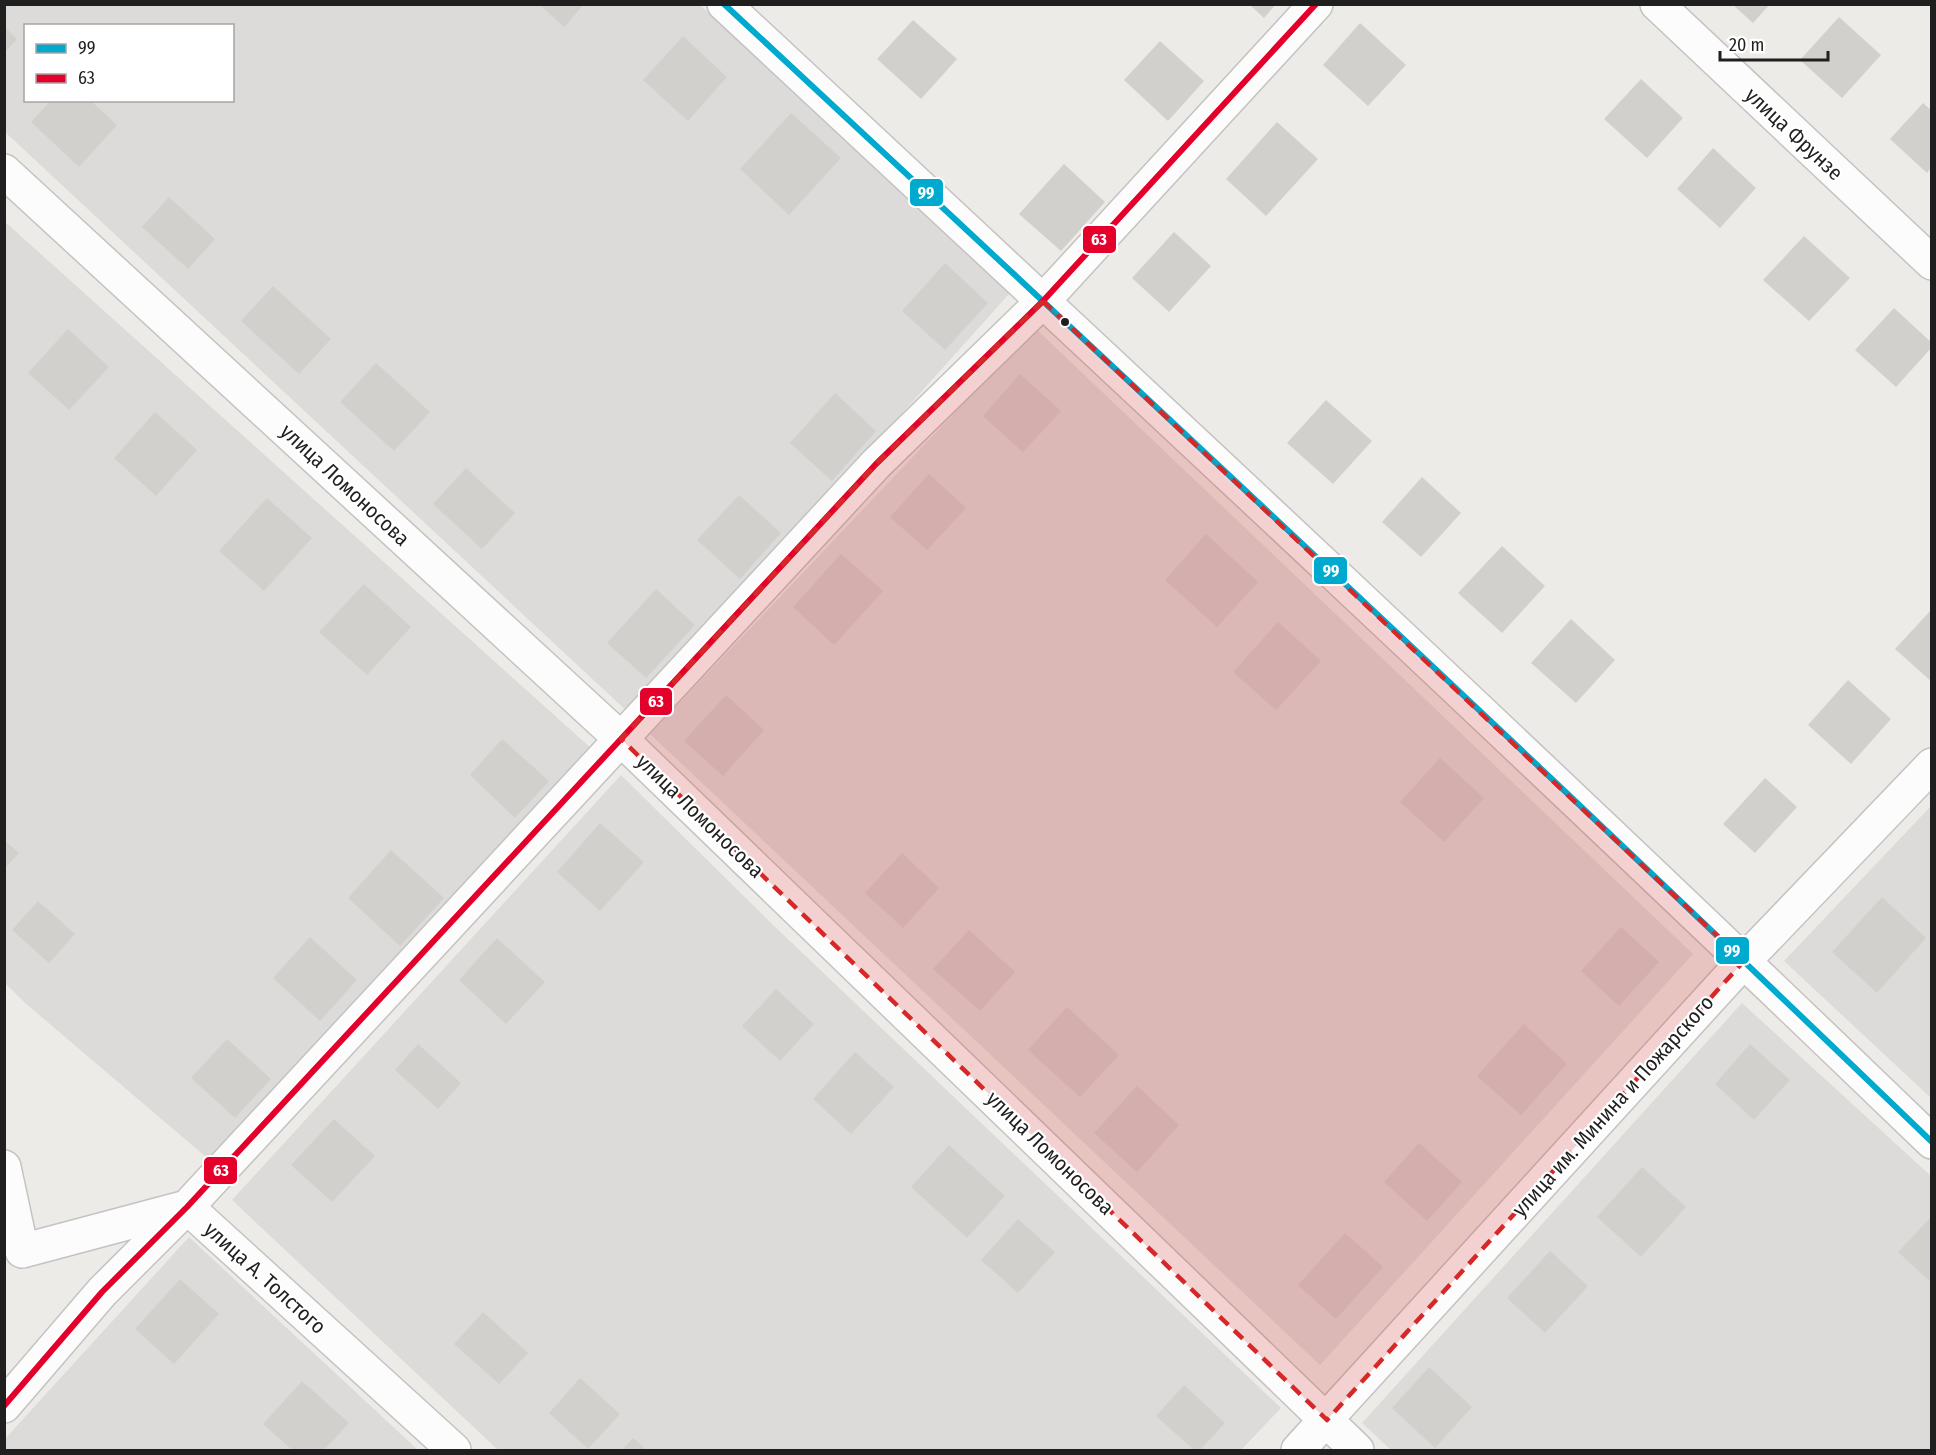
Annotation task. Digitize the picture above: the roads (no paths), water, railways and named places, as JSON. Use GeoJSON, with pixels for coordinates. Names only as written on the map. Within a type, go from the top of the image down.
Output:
{"type":"FeatureCollection","features":[{"type":"Feature","properties":{"kind":"street"},"geometry":{"type":"LineString","coordinates":[[724,4],[1744,961],[1932,1142]]}},
{"type":"Feature","properties":{"kind":"street"},"geometry":{"type":"LineString","coordinates":[[4,1406],[102,1293],[187,1207],[876,464],[1043,301],[1316,4]]}},
{"type":"Feature","properties":{"kind":"street","name":"улица Фрунзе"},"geometry":{"type":"LineString","coordinates":[[1657,4],[1932,263]]}},
{"type":"Feature","properties":{"kind":"street","name":"улица Ломоносова"},"geometry":{"type":"LineString","coordinates":[[4,171],[621,739],[1357,1450]]}},
{"type":"Feature","properties":{"kind":"street","name":"улица им. Минина и Пожарского"},"geometry":{"type":"LineString","coordinates":[[1298,1450],[1744,961],[1932,765]]}},
{"type":"Feature","properties":{"kind":"street","name":"улица А. Толстого"},"geometry":{"type":"LineString","coordinates":[[4,1167],[13,1256],[187,1207],[454,1450]]}}]}
